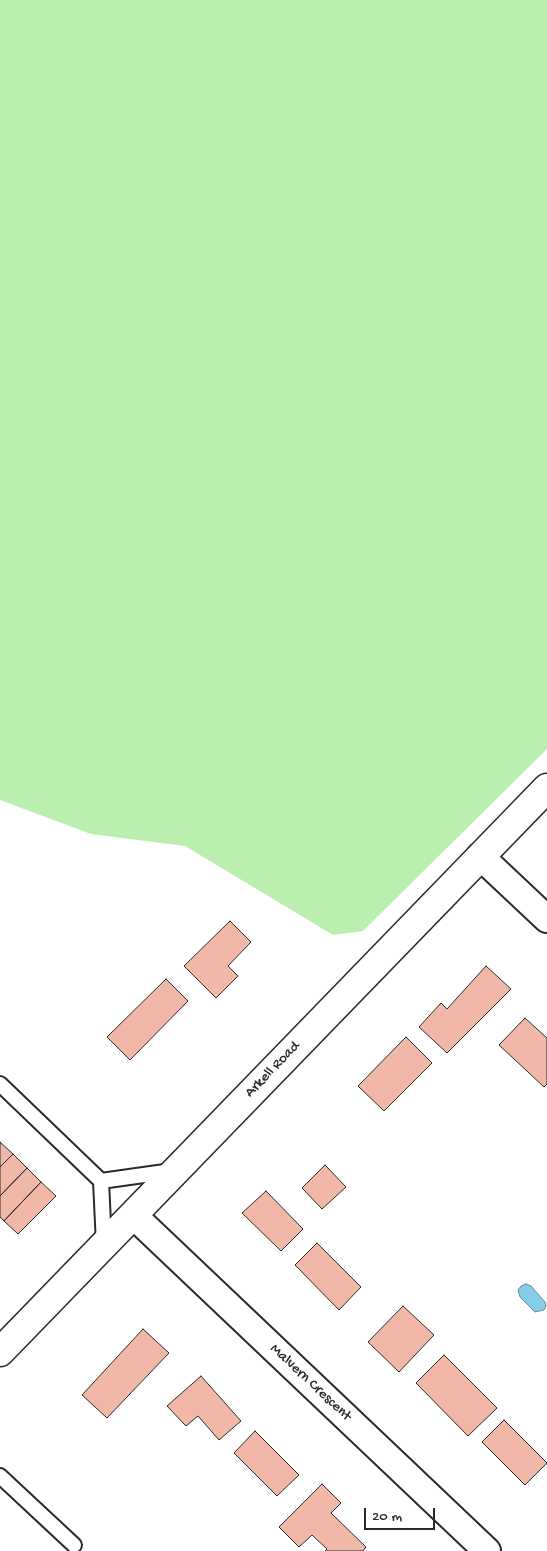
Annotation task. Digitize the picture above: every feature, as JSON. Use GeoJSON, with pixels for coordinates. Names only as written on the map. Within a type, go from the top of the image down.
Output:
{"type":"FeatureCollection","features":[{"type":"Feature","properties":{"kind":"main road","name":"Arkell Road"},"geometry":{"type":"LineString","coordinates":[[0,1352],[547,788]]}},
{"type":"Feature","properties":{"kind":"street"},"geometry":{"type":"LineString","coordinates":[[480,856],[547,919]]}},
{"type":"Feature","properties":{"kind":"street","name":"Malvern Crescent"},"geometry":{"type":"LineString","coordinates":[[133,1215],[487,1551]]}},
{"type":"Feature","properties":{"kind":"lane"},"geometry":{"type":"LineString","coordinates":[[0,1084],[101,1181],[104,1245]]}},
{"type":"Feature","properties":{"kind":"lane"},"geometry":{"type":"LineString","coordinates":[[101,1181],[176,1170]]}},
{"type":"Feature","properties":{"kind":"lane"},"geometry":{"type":"LineString","coordinates":[[0,1476],[73,1549]]}},
{"type":"Feature","properties":{"kind":"green space"},"geometry":{"type":"Polygon","coordinates":[[[0,0],[547,0],[547,749],[363,931],[333,935],[185,846],[91,834],[0,800],[0,0]]]}},
{"type":"Feature","properties":{"kind":"water"},"geometry":{"type":"Polygon","coordinates":[[[526,1284],[531,1286],[545,1302],[544,1310],[535,1312],[520,1297],[518,1290],[526,1284]]]}},
{"type":"Feature","properties":{"kind":"building"},"geometry":{"type":"Polygon","coordinates":[[[230,921],[251,942],[228,966],[238,976],[216,998],[184,966],[230,921]]]}},
{"type":"Feature","properties":{"kind":"building"},"geometry":{"type":"Polygon","coordinates":[[[486,966],[511,989],[447,1053],[419,1027],[441,1003],[447,1009],[486,966]]]}},
{"type":"Feature","properties":{"kind":"building"},"geometry":{"type":"Polygon","coordinates":[[[166,979],[188,1001],[130,1060],[107,1037],[166,979]]]}},
{"type":"Feature","properties":{"kind":"building"},"geometry":{"type":"Polygon","coordinates":[[[525,1018],[547,1038],[547,1084],[544,1087],[499,1045],[525,1018]]]}},
{"type":"Feature","properties":{"kind":"building"},"geometry":{"type":"Polygon","coordinates":[[[406,1037],[432,1063],[384,1111],[358,1086],[406,1037]]]}},
{"type":"Feature","properties":{"kind":"building"},"geometry":{"type":"Polygon","coordinates":[[[0,1142],[13,1154],[0,1167],[0,1142]]]}},
{"type":"Feature","properties":{"kind":"building"},"geometry":{"type":"Polygon","coordinates":[[[13,1154],[27,1168],[0,1196],[0,1167],[13,1154]]]}},
{"type":"Feature","properties":{"kind":"building"},"geometry":{"type":"Polygon","coordinates":[[[325,1165],[346,1187],[322,1209],[302,1188],[325,1165]]]}},
{"type":"Feature","properties":{"kind":"building"},"geometry":{"type":"Polygon","coordinates":[[[27,1168],[41,1182],[4,1221],[0,1217],[0,1196],[27,1168]]]}},
{"type":"Feature","properties":{"kind":"building"},"geometry":{"type":"Polygon","coordinates":[[[41,1182],[56,1196],[18,1234],[4,1221],[41,1182]]]}},
{"type":"Feature","properties":{"kind":"building"},"geometry":{"type":"Polygon","coordinates":[[[266,1191],[303,1229],[281,1251],[242,1213],[266,1191]]]}},
{"type":"Feature","properties":{"kind":"building"},"geometry":{"type":"Polygon","coordinates":[[[317,1243],[361,1287],[339,1310],[295,1265],[317,1243]]]}},
{"type":"Feature","properties":{"kind":"building"},"geometry":{"type":"Polygon","coordinates":[[[403,1306],[434,1335],[399,1372],[368,1342],[403,1306]]]}},
{"type":"Feature","properties":{"kind":"building"},"geometry":{"type":"Polygon","coordinates":[[[143,1329],[169,1353],[107,1418],[82,1395],[143,1329]]]}},
{"type":"Feature","properties":{"kind":"building"},"geometry":{"type":"Polygon","coordinates":[[[444,1355],[497,1408],[468,1436],[416,1383],[444,1355]]]}},
{"type":"Feature","properties":{"kind":"building"},"geometry":{"type":"Polygon","coordinates":[[[201,1376],[241,1421],[219,1440],[198,1416],[186,1426],[167,1406],[201,1376]]]}},
{"type":"Feature","properties":{"kind":"building"},"geometry":{"type":"Polygon","coordinates":[[[504,1420],[547,1463],[525,1485],[482,1442],[504,1420]]]}},
{"type":"Feature","properties":{"kind":"building"},"geometry":{"type":"Polygon","coordinates":[[[255,1431],[299,1475],[277,1496],[234,1453],[255,1431]]]}},
{"type":"Feature","properties":{"kind":"building"},"geometry":{"type":"Polygon","coordinates":[[[322,1484],[341,1503],[331,1513],[366,1547],[363,1551],[325,1551],[327,1549],[312,1535],[299,1547],[279,1527],[322,1484]]]}}]}
